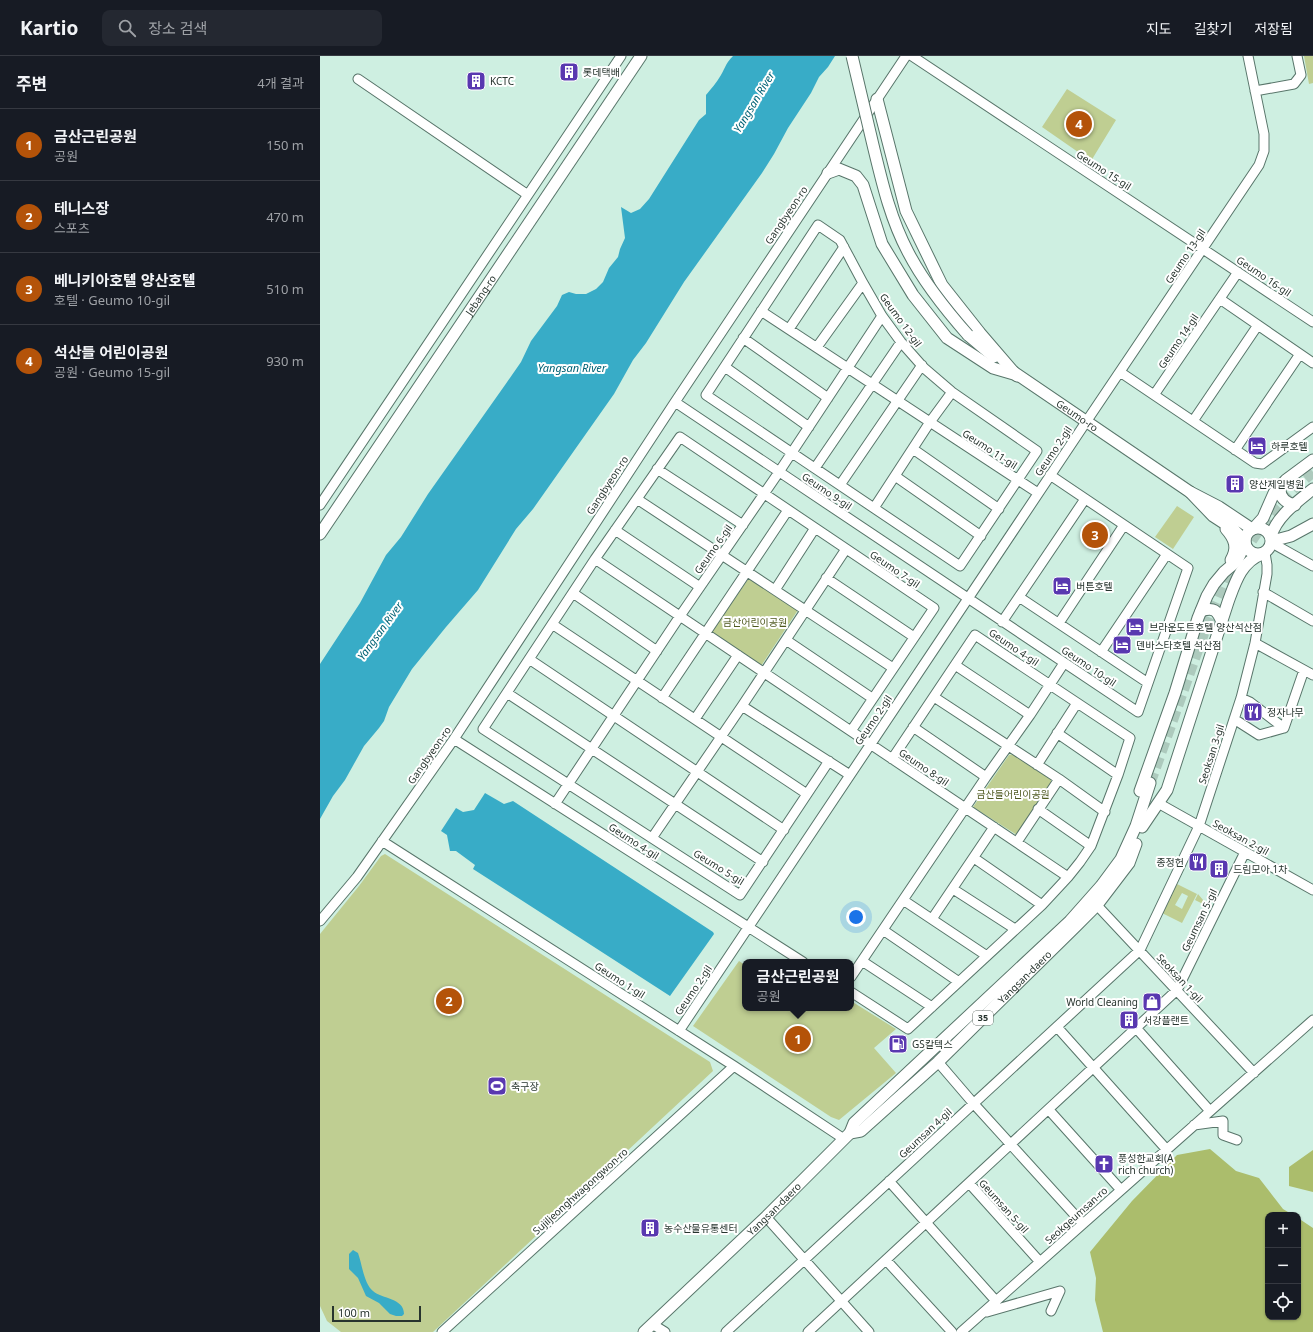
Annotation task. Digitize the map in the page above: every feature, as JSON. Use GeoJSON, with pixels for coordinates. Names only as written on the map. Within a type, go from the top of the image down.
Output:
{"type":"FeatureCollection","features":[{"type":"Feature","properties":{"kind":"main road","name":"Jebang-ro"},"geometry":{"type":"LineString","coordinates":[[320,534],[641,56]]}},
{"type":"Feature","properties":{"kind":"main road","name":"Geumo-ro"},"geometry":{"type":"LineString","coordinates":[[852,56],[884,191],[900,235],[918,271],[946,311],[968,335],[1017,376],[1190,492],[1219,507],[1252,529]]}},
{"type":"Feature","properties":{"kind":"main road"},"geometry":{"type":"LineString","coordinates":[[877,99],[906,211],[942,285],[980,333],[1017,376]]}},
{"type":"Feature","properties":{"kind":"main road"},"geometry":{"type":"LineString","coordinates":[[828,173],[839,169],[856,176],[863,186],[882,244],[913,295],[947,338],[993,368],[1017,376]]}},
{"type":"Feature","properties":{"kind":"main road"},"geometry":{"type":"LineString","coordinates":[[1229,514],[1246,519],[1254,519],[1261,513],[1267,502],[1277,490],[1313,460]]}},
{"type":"Feature","properties":{"kind":"main road"},"geometry":{"type":"LineString","coordinates":[[1142,827],[1167,790],[1230,596],[1242,570],[1251,559],[1268,551],[1276,523],[1313,489]]}},
{"type":"Feature","properties":{"kind":"main road"},"geometry":{"type":"LineString","coordinates":[[1277,490],[1283,500],[1294,505]]}},
{"type":"Feature","properties":{"kind":"main road"},"geometry":{"type":"LineString","coordinates":[[1224,572],[1237,561],[1245,543],[1247,534],[1263,518],[1277,490]]}},
{"type":"Feature","properties":{"kind":"main road","name":"Geumo-ro"},"geometry":{"type":"LineString","coordinates":[[1190,492],[1213,516],[1233,529],[1245,543]]}},
{"type":"Feature","properties":{"kind":"main road"},"geometry":{"type":"LineString","coordinates":[[1128,844],[1131,824],[1142,784],[1175,693],[1201,611],[1214,584],[1224,572],[1235,553],[1234,541],[1229,533],[1213,516]]}},
{"type":"Feature","properties":{"kind":"main road"},"geometry":{"type":"LineString","coordinates":[[1272,540],[1291,536],[1313,524]]}},
{"type":"Feature","properties":{"kind":"main road"},"geometry":{"type":"LineString","coordinates":[[1252,529],[1262,528],[1269,533],[1272,540]]}},
{"type":"Feature","properties":{"kind":"main road"},"geometry":{"type":"LineString","coordinates":[[1245,543],[1247,548],[1253,554],[1264,554]]}},
{"type":"Feature","properties":{"kind":"main road"},"geometry":{"type":"LineString","coordinates":[[1201,611],[1213,609],[1218,613],[1222,622]]}},
{"type":"Feature","properties":{"kind":"main road","name":"Yangsan-daero"},"geometry":{"type":"LineString","coordinates":[[644,1332],[766,1217],[847,1136],[854,1123],[1070,921],[1094,902],[1121,859],[1153,784],[1142,827],[1128,863],[1094,902],[938,1062],[861,1131],[847,1136]]}},
{"type":"Feature","properties":{"kind":"street"},"geometry":{"type":"LineString","coordinates":[[320,505],[621,56]]}},
{"type":"Feature","properties":{"kind":"street","name":"Gangbyeon-ro"},"geometry":{"type":"LineString","coordinates":[[320,921],[357,877],[454,739],[675,402],[906,56]]}},
{"type":"Feature","properties":{"kind":"street","name":"Geumo 15-gil"},"geometry":{"type":"LineString","coordinates":[[912,56],[1203,248]]}},
{"type":"Feature","properties":{"kind":"street","name":"Geumo 13-gil"},"geometry":{"type":"LineString","coordinates":[[1086,422],[1251,177],[1262,158],[1264,151],[1264,134],[1248,56]]}},
{"type":"Feature","properties":{"kind":"street"},"geometry":{"type":"LineString","coordinates":[[1255,92],[1294,84],[1300,75],[1297,56]]}},
{"type":"Feature","properties":{"kind":"street"},"geometry":{"type":"LineString","coordinates":[[358,79],[528,195]]}},
{"type":"Feature","properties":{"kind":"street","name":"Geumo 12-gil"},"geometry":{"type":"LineString","coordinates":[[818,225],[840,240],[844,247],[882,316],[901,342],[922,365],[952,392],[1037,451],[960,566],[706,395],[818,225]]}},
{"type":"Feature","properties":{"kind":"street"},"geometry":{"type":"LineString","coordinates":[[789,329],[844,247]]}},
{"type":"Feature","properties":{"kind":"street","name":"Geumo 16-gil"},"geometry":{"type":"LineString","coordinates":[[1203,248],[1313,322]]}},
{"type":"Feature","properties":{"kind":"street","name":"Geumo 14-gil"},"geometry":{"type":"LineString","coordinates":[[1154,395],[1238,272]]}},
{"type":"Feature","properties":{"kind":"street"},"geometry":{"type":"LineString","coordinates":[[816,347],[863,283]]}},
{"type":"Feature","properties":{"kind":"street"},"geometry":{"type":"LineString","coordinates":[[1220,299],[1313,363]]}},
{"type":"Feature","properties":{"kind":"street","name":"Geumo 11-gil"},"geometry":{"type":"LineString","coordinates":[[762,311],[1038,493]]}},
{"type":"Feature","properties":{"kind":"street"},"geometry":{"type":"LineString","coordinates":[[792,453],[882,316]]}},
{"type":"Feature","properties":{"kind":"street"},"geometry":{"type":"LineString","coordinates":[[1193,421],[1258,325]]}},
{"type":"Feature","properties":{"kind":"street"},"geometry":{"type":"LineString","coordinates":[[743,338],[828,398]]}},
{"type":"Feature","properties":{"kind":"street"},"geometry":{"type":"LineString","coordinates":[[815,468],[901,342]]}},
{"type":"Feature","properties":{"kind":"street"},"geometry":{"type":"LineString","coordinates":[[1235,450],[1300,354]]}},
{"type":"Feature","properties":{"kind":"street"},"geometry":{"type":"LineString","coordinates":[[840,485],[922,365]]}},
{"type":"Feature","properties":{"kind":"street"},"geometry":{"type":"LineString","coordinates":[[725,367],[809,427]]}},
{"type":"Feature","properties":{"kind":"street"},"geometry":{"type":"LineString","coordinates":[[1120,372],[1255,464],[1262,464],[1313,427]]}},
{"type":"Feature","properties":{"kind":"street"},"geometry":{"type":"LineString","coordinates":[[874,508],[930,422],[952,392]]}},
{"type":"Feature","properties":{"kind":"street","name":"Geumo 9-gil"},"geometry":{"type":"LineString","coordinates":[[675,402],[968,599]]}},
{"type":"Feature","properties":{"kind":"street","name":"Geumo 2-gil"},"geometry":{"type":"LineString","coordinates":[[679,1031],[1086,422]]}},
{"type":"Feature","properties":{"kind":"street","name":"Geumo 7-gil"},"geometry":{"type":"LineString","coordinates":[[595,559],[680,437],[934,608],[850,730]]}},
{"type":"Feature","properties":{"kind":"street"},"geometry":{"type":"LineString","coordinates":[[913,449],[999,509]]}},
{"type":"Feature","properties":{"kind":"street","name":"Geumo 6-gil"},"geometry":{"type":"LineString","coordinates":[[680,616],[792,453]]}},
{"type":"Feature","properties":{"kind":"street"},"geometry":{"type":"LineString","coordinates":[[657,469],[743,524]]}},
{"type":"Feature","properties":{"kind":"street","name":"Geumo 10-gil"},"geometry":{"type":"LineString","coordinates":[[968,599],[1138,712],[1188,568],[1050,475]]}},
{"type":"Feature","properties":{"kind":"street"},"geometry":{"type":"LineString","coordinates":[[895,476],[981,536]]}},
{"type":"Feature","properties":{"kind":"street"},"geometry":{"type":"LineString","coordinates":[[637,499],[893,668]]}},
{"type":"Feature","properties":{"kind":"street"},"geometry":{"type":"LineString","coordinates":[[1002,622],[1085,499]]}},
{"type":"Feature","properties":{"kind":"street"},"geometry":{"type":"LineString","coordinates":[[662,698],[788,510]]}},
{"type":"Feature","properties":{"kind":"street"},"geometry":{"type":"LineString","coordinates":[[1059,624],[1124,525]]}},
{"type":"Feature","properties":{"kind":"street"},"geometry":{"type":"LineString","coordinates":[[775,590],[815,528]]}},
{"type":"Feature","properties":{"kind":"street"},"geometry":{"type":"LineString","coordinates":[[615,530],[700,587]]}},
{"type":"Feature","properties":{"kind":"street"},"geometry":{"type":"LineString","coordinates":[[1272,540],[1313,566]]}},
{"type":"Feature","properties":{"kind":"street"},"geometry":{"type":"LineString","coordinates":[[652,838],[846,549]]}},
{"type":"Feature","properties":{"kind":"street","name":"Geumo 10-gil"},"geometry":{"type":"LineString","coordinates":[[1101,652],[1167,554]]}},
{"type":"Feature","properties":{"kind":"street","name":"Seoksan 3-gil"},"geometry":{"type":"LineString","coordinates":[[1140,950],[1199,826],[1241,698],[1255,643],[1267,570],[1264,554]]}},
{"type":"Feature","properties":{"kind":"street"},"geometry":{"type":"LineString","coordinates":[[595,559],[871,744]]}},
{"type":"Feature","properties":{"kind":"street","name":"Geumo 5-gil"},"geometry":{"type":"LineString","coordinates":[[595,559],[483,729],[740,895],[829,761]]}},
{"type":"Feature","properties":{"kind":"street"},"geometry":{"type":"LineString","coordinates":[[826,578],[914,637]]}},
{"type":"Feature","properties":{"kind":"street"},"geometry":{"type":"LineString","coordinates":[[573,592],[657,651]]}},
{"type":"Feature","properties":{"kind":"street"},"geometry":{"type":"LineString","coordinates":[[1263,592],[1313,621]]}},
{"type":"Feature","properties":{"kind":"street","name":"Geumo 10-gil"},"geometry":{"type":"LineString","coordinates":[[1019,597],[1148,683]]}},
{"type":"Feature","properties":{"kind":"street"},"geometry":{"type":"LineString","coordinates":[[555,804],[680,616]]}},
{"type":"Feature","properties":{"kind":"street"},"geometry":{"type":"LineString","coordinates":[[552,624],[807,794]]}},
{"type":"Feature","properties":{"kind":"street","name":"Geumo 4-gil"},"geometry":{"type":"LineString","coordinates":[[854,994],[908,1029],[959,982],[1042,905],[1068,877],[1091,846],[1105,812],[1130,738],[975,635],[892,759]]}},
{"type":"Feature","properties":{"kind":"street"},"geometry":{"type":"LineString","coordinates":[[786,640],[872,698]]}},
{"type":"Feature","properties":{"kind":"street"},"geometry":{"type":"LineString","coordinates":[[1255,643],[1313,675]]}},
{"type":"Feature","properties":{"kind":"street"},"geometry":{"type":"LineString","coordinates":[[695,720],[738,655]]}},
{"type":"Feature","properties":{"kind":"street"},"geometry":{"type":"LineString","coordinates":[[529,659],[784,830]]}},
{"type":"Feature","properties":{"kind":"street"},"geometry":{"type":"LineString","coordinates":[[854,973],[965,807],[1030,715],[1064,663]]}},
{"type":"Feature","properties":{"kind":"street"},"geometry":{"type":"LineString","coordinates":[[955,665],[1030,715]]}},
{"type":"Feature","properties":{"kind":"street"},"geometry":{"type":"LineString","coordinates":[[1284,728],[1304,670]]}},
{"type":"Feature","properties":{"kind":"street"},"geometry":{"type":"LineString","coordinates":[[507,693],[763,862]]}},
{"type":"Feature","properties":{"kind":"street"},"geometry":{"type":"LineString","coordinates":[[934,697],[1037,764],[1105,812]]}},
{"type":"Feature","properties":{"kind":"street"},"geometry":{"type":"LineString","coordinates":[[1241,698],[1250,702],[1284,728]]}},
{"type":"Feature","properties":{"kind":"street"},"geometry":{"type":"LineString","coordinates":[[1037,764],[1077,703]]}},
{"type":"Feature","properties":{"kind":"street"},"geometry":{"type":"LineString","coordinates":[[742,706],[850,774]]}},
{"type":"Feature","properties":{"kind":"street"},"geometry":{"type":"LineString","coordinates":[[1234,719],[1259,735],[1284,728]]}},
{"type":"Feature","properties":{"kind":"street"},"geometry":{"type":"LineString","coordinates":[[914,727],[986,776]]}},
{"type":"Feature","properties":{"kind":"street"},"geometry":{"type":"LineString","coordinates":[[1057,733],[1118,775]]}},
{"type":"Feature","properties":{"kind":"street","name":"Geumo 4-gil"},"geometry":{"type":"LineString","coordinates":[[454,739],[798,959]]}},
{"type":"Feature","properties":{"kind":"street","name":"Geumo 8-gil"},"geometry":{"type":"LineString","coordinates":[[871,744],[1068,877]]}},
{"type":"Feature","properties":{"kind":"street"},"geometry":{"type":"LineString","coordinates":[[1017,842],[1059,779]]}},
{"type":"Feature","properties":{"kind":"street","name":"Seoksan 2-gil"},"geometry":{"type":"LineString","coordinates":[[1158,803],[1313,890]]}},
{"type":"Feature","properties":{"kind":"street"},"geometry":{"type":"LineString","coordinates":[[1038,810],[1091,846]]}},
{"type":"Feature","properties":{"kind":"street"},"geometry":{"type":"LineString","coordinates":[[932,919],[994,827]]}},
{"type":"Feature","properties":{"kind":"street","name":"Geumo 1-gil"},"geometry":{"type":"LineString","coordinates":[[382,841],[734,1066],[847,1136]]}},
{"type":"Feature","properties":{"kind":"street","name":"Geumsan 5-gil"},"geometry":{"type":"LineString","coordinates":[[808,1332],[1137,1029],[1177,990],[1245,852]]}},
{"type":"Feature","properties":{"kind":"street"},"geometry":{"type":"LineString","coordinates":[[974,858],[1042,905]]}},
{"type":"Feature","properties":{"kind":"street"},"geometry":{"type":"LineString","coordinates":[[953,889],[1014,930]]}},
{"type":"Feature","properties":{"kind":"street"},"geometry":{"type":"LineString","coordinates":[[903,900],[987,956]]}},
{"type":"Feature","properties":{"kind":"street","name":"Seoksan 1-gil"},"geometry":{"type":"LineString","coordinates":[[1094,902],[1254,1073]]}},
{"type":"Feature","properties":{"kind":"street"},"geometry":{"type":"LineString","coordinates":[[883,930],[959,982]]}},
{"type":"Feature","properties":{"kind":"street","name":"Geumsan 4-gil"},"geometry":{"type":"LineString","coordinates":[[726,1332],[1140,950]]}},
{"type":"Feature","properties":{"kind":"street"},"geometry":{"type":"LineString","coordinates":[[862,961],[932,1007]]}},
{"type":"Feature","properties":{"kind":"street","name":"Seokgeumsan-ro"},"geometry":{"type":"LineString","coordinates":[[961,1332],[1313,1020]]}},
{"type":"Feature","properties":{"kind":"street"},"geometry":{"type":"LineString","coordinates":[[1057,1027],[1167,1150]]}},
{"type":"Feature","properties":{"kind":"street"},"geometry":{"type":"LineString","coordinates":[[1137,1029],[1210,1111]]}},
{"type":"Feature","properties":{"kind":"street"},"geometry":{"type":"LineString","coordinates":[[938,1062],[1083,1224]]}},
{"type":"Feature","properties":{"kind":"street","name":"Sujiljeonghwagongwon-ro"},"geometry":{"type":"LineString","coordinates":[[442,1332],[734,1066]]}},
{"type":"Feature","properties":{"kind":"street"},"geometry":{"type":"LineString","coordinates":[[1049,1110],[1122,1190]]}},
{"type":"Feature","properties":{"kind":"street"},"geometry":{"type":"LineString","coordinates":[[1194,1126],[1222,1121],[1223,1135],[1237,1140]]}},
{"type":"Feature","properties":{"kind":"street"},"geometry":{"type":"LineString","coordinates":[[889,1181],[996,1301]]}},
{"type":"Feature","properties":{"kind":"street","name":"Geumsan 5-gil"},"geometry":{"type":"LineString","coordinates":[[969,1183],[1040,1262]]}},
{"type":"Feature","properties":{"kind":"street"},"geometry":{"type":"LineString","coordinates":[[766,1217],[869,1332]]}},
{"type":"Feature","properties":{"kind":"street"},"geometry":{"type":"LineString","coordinates":[[886,1260],[952,1332]]}},
{"type":"Feature","properties":{"kind":"street"},"geometry":{"type":"LineString","coordinates":[[983,1312],[1060,1291],[1051,1311]]}},
{"type":"Feature","properties":{"kind":"street"},"geometry":{"type":"LineString","coordinates":[[652,1324],[665,1332]]}},
{"type":"Feature","properties":{"kind":"green space"},"geometry":{"type":"Polygon","coordinates":[[[1304,56],[1313,56],[1313,83],[1309,84],[1304,56]]]}},
{"type":"Feature","properties":{"kind":"green space"},"geometry":{"type":"Polygon","coordinates":[[[1067,89],[1116,120],[1091,161],[1042,127],[1067,89]]]}},
{"type":"Feature","properties":{"kind":"green space"},"geometry":{"type":"Polygon","coordinates":[[[1177,506],[1194,517],[1173,549],[1155,537],[1177,506]]]}},
{"type":"Feature","properties":{"kind":"green space","name":"금산어린이공원"},"geometry":{"type":"Polygon","coordinates":[[[749,578],[798,610],[761,666],[711,632],[749,578]]]}},
{"type":"Feature","properties":{"kind":"green space","name":"금산들어린이공원"},"geometry":{"type":"Polygon","coordinates":[[[1014,754],[1051,778],[1051,783],[1017,835],[973,807],[1009,755],[1014,754]]]}},
{"type":"Feature","properties":{"kind":"green space"},"geometry":{"type":"Polygon","coordinates":[[[385,854],[710,1062],[713,1071],[433,1332],[341,1332],[327,1321],[320,1306],[320,934],[381,856],[385,854]]]}},
{"type":"Feature","properties":{"kind":"green space"},"geometry":{"type":"Polygon","coordinates":[[[1177,884],[1197,894],[1182,923],[1162,913],[1177,884]],[[1182,893],[1175,905],[1182,909],[1188,896],[1182,893]]]}},
{"type":"Feature","properties":{"kind":"green space"},"geometry":{"type":"Polygon","coordinates":[[[1198,894],[1209,907],[1195,900],[1198,894]]]}},
{"type":"Feature","properties":{"kind":"green space"},"geometry":{"type":"Polygon","coordinates":[[[739,961],[742,963],[742,1011],[854,1011],[854,1003],[896,1029],[874,1048],[896,1073],[839,1120],[831,1117],[693,1026],[739,961]]]}},
{"type":"Feature","properties":{"kind":"green space"},"geometry":{"type":"Polygon","coordinates":[[[1210,1149],[1236,1171],[1259,1178],[1283,1209],[1288,1212],[1265,1212],[1265,1320],[1301,1320],[1301,1220],[1313,1228],[1313,1332],[1103,1332],[1095,1300],[1096,1278],[1090,1252],[1132,1201],[1177,1155],[1210,1149]]]}},
{"type":"Feature","properties":{"kind":"green space"},"geometry":{"type":"Polygon","coordinates":[[[1313,1150],[1313,1192],[1289,1186],[1289,1167],[1313,1150]]]}},
{"type":"Feature","properties":{"kind":"water","name":"Yangsan River"},"geometry":{"type":"Polygon","coordinates":[[[733,56],[835,56],[819,77],[811,93],[788,128],[762,173],[684,282],[646,343],[633,360],[614,394],[533,509],[516,529],[478,590],[412,669],[389,707],[384,721],[364,746],[345,780],[333,796],[320,819],[320,664],[360,603],[386,555],[401,537],[428,494],[521,362],[531,341],[557,306],[562,295],[569,292],[586,294],[596,289],[603,282],[609,268],[618,257],[625,238],[621,207],[631,213],[640,209],[649,199],[699,120],[706,114],[706,95],[718,80],[727,63],[733,56]]]}},
{"type":"Feature","properties":{"kind":"water"},"geometry":{"type":"Polygon","coordinates":[[[485,793],[504,804],[513,801],[713,932],[714,934],[670,996],[473,869],[475,865],[456,851],[450,851],[447,835],[441,831],[456,808],[463,812],[474,810],[485,793]]]}},
{"type":"Feature","properties":{"kind":"water"},"geometry":{"type":"Polygon","coordinates":[[[353,1250],[358,1253],[367,1284],[377,1294],[397,1302],[403,1309],[404,1314],[402,1316],[390,1314],[379,1303],[366,1296],[358,1278],[349,1269],[349,1254],[353,1250]]]}},
{"type":"Feature","properties":{"kind":"tunnel"},"geometry":{"type":"LineString","coordinates":[[1150,783],[1208,621],[1226,579],[1272,510],[1295,487],[1313,472]]}},
{"type":"Feature","properties":{"kind":"place","name":"롯데택배"},"geometry":{"type":"Point","coordinates":[569,72]}},
{"type":"Feature","properties":{"kind":"place","name":"KCTC"},"geometry":{"type":"Point","coordinates":[476,81]}},
{"type":"Feature","properties":{"kind":"place","name":"석산들 어린이공원"},"geometry":{"type":"Point","coordinates":[1079,124]}},
{"type":"Feature","properties":{"kind":"place","name":"하루호텔"},"geometry":{"type":"Point","coordinates":[1257,446]}},
{"type":"Feature","properties":{"kind":"place","name":"양산제일병원"},"geometry":{"type":"Point","coordinates":[1235,484]}},
{"type":"Feature","properties":{"kind":"place","name":"베니키아호텔 양산호텔"},"geometry":{"type":"Point","coordinates":[1095,535]}},
{"type":"Feature","properties":{"kind":"place","name":"버튼호텔"},"geometry":{"type":"Point","coordinates":[1062,586]}},
{"type":"Feature","properties":{"kind":"place","name":"브라운도트호텔 양산석산점"},"geometry":{"type":"Point","coordinates":[1135,627]}},
{"type":"Feature","properties":{"kind":"place","name":"덴바스타호텔 석산점"},"geometry":{"type":"Point","coordinates":[1122,645]}},
{"type":"Feature","properties":{"kind":"place","name":"정자나무"},"geometry":{"type":"Point","coordinates":[1253,712]}},
{"type":"Feature","properties":{"kind":"place","name":"종정헌"},"geometry":{"type":"Point","coordinates":[1198,862]}},
{"type":"Feature","properties":{"kind":"place","name":"드림모아 1차"},"geometry":{"type":"Point","coordinates":[1219,869]}},
{"type":"Feature","properties":{"kind":"place","name":"테니스장"},"geometry":{"type":"Point","coordinates":[449,1001]}},
{"type":"Feature","properties":{"kind":"place","name":"World Cleaning"},"geometry":{"type":"Point","coordinates":[1152,1002]}},
{"type":"Feature","properties":{"kind":"place","name":"서강플랜트"},"geometry":{"type":"Point","coordinates":[1129,1020]}},
{"type":"Feature","properties":{"kind":"place","name":"금산근린공원"},"geometry":{"type":"Point","coordinates":[798,1039]}},
{"type":"Feature","properties":{"kind":"place","name":"GS칼텍스"},"geometry":{"type":"Point","coordinates":[898,1044]}},
{"type":"Feature","properties":{"kind":"place","name":"축구장"},"geometry":{"type":"Point","coordinates":[497,1086]}},
{"type":"Feature","properties":{"kind":"place","name":"풍성한교회(A rich church)"},"geometry":{"type":"Point","coordinates":[1104,1164]}},
{"type":"Feature","properties":{"kind":"place","name":"농수산물유통센터"},"geometry":{"type":"Point","coordinates":[650,1228]}}]}
